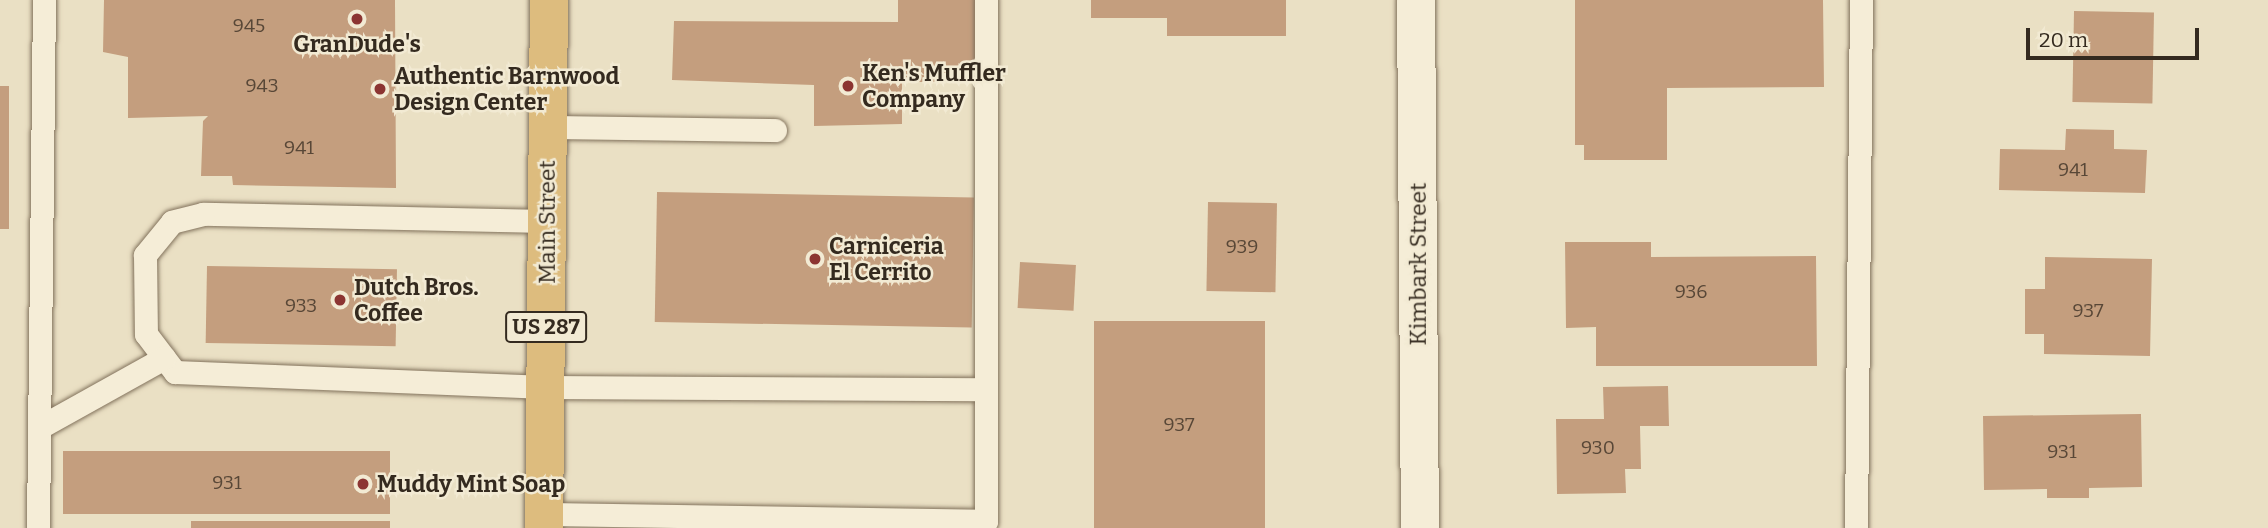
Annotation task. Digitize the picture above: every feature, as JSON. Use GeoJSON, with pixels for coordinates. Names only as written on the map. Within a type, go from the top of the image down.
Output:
{"type":"FeatureCollection","features":[{"type":"Feature","properties":{"kind":"highway","name":"Main Street"},"geometry":{"type":"LineString","coordinates":[[544,521],[549,0]]}},
{"type":"Feature","properties":{"kind":"street","name":"Kimbark Street"},"geometry":{"type":"LineString","coordinates":[[1416,0],[1420,528]]}},
{"type":"Feature","properties":{"kind":"lane"},"geometry":{"type":"LineString","coordinates":[[38,528],[44,0]]}},
{"type":"Feature","properties":{"kind":"lane"},"geometry":{"type":"LineString","coordinates":[[544,521],[986,524],[986,0]]}},
{"type":"Feature","properties":{"kind":"lane"},"geometry":{"type":"LineString","coordinates":[[1856,528],[1861,0]]}},
{"type":"Feature","properties":{"kind":"lane"},"geometry":{"type":"LineString","coordinates":[[547,127],[775,130]]}},
{"type":"Feature","properties":{"kind":"lane"},"geometry":{"type":"LineString","coordinates":[[547,221],[203,214],[172,222],[145,255],[146,334],[175,372],[546,387],[986,388]]}},
{"type":"Feature","properties":{"kind":"lane"},"geometry":{"type":"LineString","coordinates":[[40,427],[164,358]]}},
{"type":"Feature","properties":{"kind":"building"},"geometry":{"type":"Polygon","coordinates":[[[104,0],[395,0],[396,188],[233,185],[232,176],[201,176],[203,121],[208,116],[128,118],[128,57],[103,52],[104,0]]]}},
{"type":"Feature","properties":{"kind":"building"},"geometry":{"type":"Polygon","coordinates":[[[898,0],[975,0],[976,82],[902,82],[902,124],[814,126],[814,85],[672,80],[674,21],[898,22],[898,0]]]}},
{"type":"Feature","properties":{"kind":"building"},"geometry":{"type":"Polygon","coordinates":[[[1091,0],[1286,0],[1286,36],[1167,36],[1167,18],[1091,18],[1091,0]]]}},
{"type":"Feature","properties":{"kind":"building"},"geometry":{"type":"Polygon","coordinates":[[[1575,0],[1823,0],[1824,87],[1667,88],[1667,160],[1584,160],[1584,145],[1575,145],[1575,0]]]}},
{"type":"Feature","properties":{"kind":"building"},"geometry":{"type":"Polygon","coordinates":[[[2074,11],[2154,12],[2152,103],[2072,102],[2074,11]]]}},
{"type":"Feature","properties":{"kind":"building"},"geometry":{"type":"Polygon","coordinates":[[[0,86],[9,86],[9,229],[0,229],[0,86]]]}},
{"type":"Feature","properties":{"kind":"building"},"geometry":{"type":"Polygon","coordinates":[[[2066,129],[2114,130],[2114,149],[2147,150],[2145,193],[1999,190],[2000,149],[2065,150],[2066,129]]]}},
{"type":"Feature","properties":{"kind":"building","name":"Carniceria El Cerrito"},"geometry":{"type":"Polygon","coordinates":[[[657,192],[974,198],[972,328],[655,322],[657,192]]]}},
{"type":"Feature","properties":{"kind":"building"},"geometry":{"type":"Polygon","coordinates":[[[1208,202],[1277,203],[1275,292],[1206,291],[1208,202]]]}},
{"type":"Feature","properties":{"kind":"building"},"geometry":{"type":"Polygon","coordinates":[[[1565,242],[1651,242],[1651,257],[1816,256],[1817,366],[1596,366],[1596,327],[1566,328],[1565,242]]]}},
{"type":"Feature","properties":{"kind":"building"},"geometry":{"type":"Polygon","coordinates":[[[2045,257],[2152,259],[2150,356],[2044,354],[2044,334],[2025,334],[2025,289],[2045,289],[2045,257]]]}},
{"type":"Feature","properties":{"kind":"building"},"geometry":{"type":"Polygon","coordinates":[[[1020,262],[1076,265],[1074,311],[1018,308],[1020,262]]]}},
{"type":"Feature","properties":{"kind":"building"},"geometry":{"type":"Polygon","coordinates":[[[207,266],[397,269],[396,346],[206,343],[207,266]]]}},
{"type":"Feature","properties":{"kind":"building"},"geometry":{"type":"Polygon","coordinates":[[[1094,321],[1265,321],[1265,528],[1094,528],[1094,321]]]}},
{"type":"Feature","properties":{"kind":"building"},"geometry":{"type":"Polygon","coordinates":[[[1668,386],[1669,426],[1640,426],[1641,469],[1625,469],[1626,493],[1557,494],[1556,419],[1604,419],[1603,387],[1668,386]]]}},
{"type":"Feature","properties":{"kind":"building"},"geometry":{"type":"Polygon","coordinates":[[[2141,414],[2142,487],[2089,488],[2089,498],[2047,498],[2047,489],[1984,490],[1983,416],[2141,414]]]}},
{"type":"Feature","properties":{"kind":"building"},"geometry":{"type":"Polygon","coordinates":[[[63,451],[390,451],[390,514],[63,514],[63,451]]]}},
{"type":"Feature","properties":{"kind":"building"},"geometry":{"type":"Polygon","coordinates":[[[191,521],[390,521],[390,528],[191,528],[191,521]]]}},
{"type":"Feature","properties":{"kind":"place","name":"GranDude's"},"geometry":{"type":"Point","coordinates":[357,19]}},
{"type":"Feature","properties":{"kind":"place","name":"Ken's Muffler Company"},"geometry":{"type":"Point","coordinates":[848,86]}},
{"type":"Feature","properties":{"kind":"place","name":"Authentic Barnwood Design Center"},"geometry":{"type":"Point","coordinates":[380,89]}},
{"type":"Feature","properties":{"kind":"place","name":"Carniceria El Cerrito"},"geometry":{"type":"Point","coordinates":[815,259]}},
{"type":"Feature","properties":{"kind":"place","name":"Dutch Bros. Coffee"},"geometry":{"type":"Point","coordinates":[340,300]}},
{"type":"Feature","properties":{"kind":"place","name":"Muddy Mint Soap"},"geometry":{"type":"Point","coordinates":[363,484]}}]}
